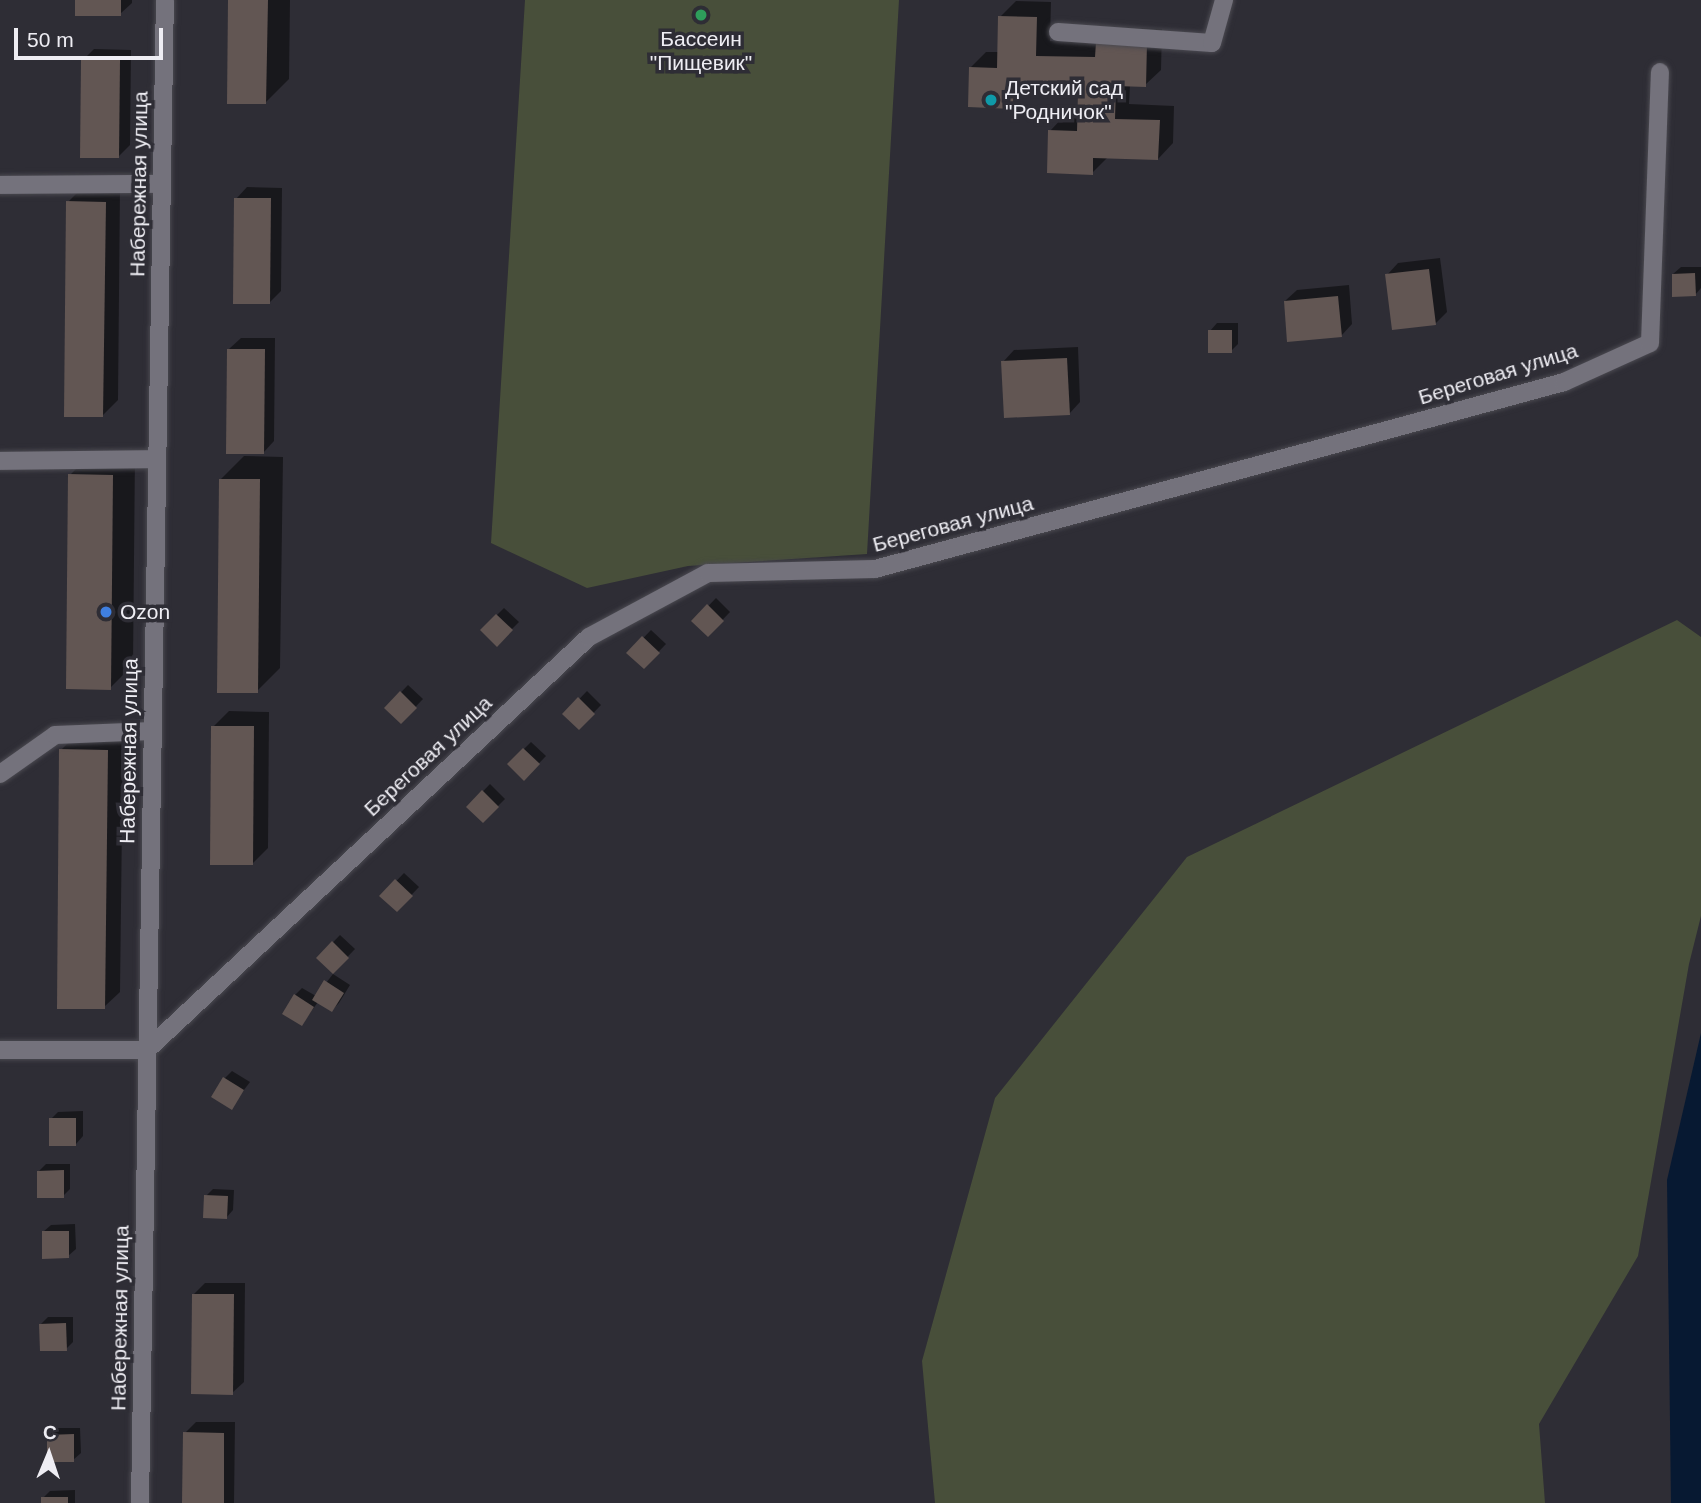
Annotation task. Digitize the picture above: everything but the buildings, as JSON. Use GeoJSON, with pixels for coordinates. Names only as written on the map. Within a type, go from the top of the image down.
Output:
{"type":"FeatureCollection","features":[{"type":"Feature","properties":{"kind":"street","name":"Набережная улица"},"geometry":{"type":"LineString","coordinates":[[140,1503],[164,0]]}},
{"type":"Feature","properties":{"kind":"street"},"geometry":{"type":"LineString","coordinates":[[1058,32],[1212,43],[1224,0]]}},
{"type":"Feature","properties":{"kind":"street","name":"Береговая улица"},"geometry":{"type":"LineString","coordinates":[[147,1049],[589,637],[708,573],[875,569],[1564,382],[1650,343],[1660,72]]}},
{"type":"Feature","properties":{"kind":"street"},"geometry":{"type":"LineString","coordinates":[[0,185],[161,184]]}},
{"type":"Feature","properties":{"kind":"street"},"geometry":{"type":"LineString","coordinates":[[0,461],[157,459]]}},
{"type":"Feature","properties":{"kind":"street"},"geometry":{"type":"LineString","coordinates":[[0,774],[55,735],[152,731]]}},
{"type":"Feature","properties":{"kind":"street"},"geometry":{"type":"LineString","coordinates":[[0,1050],[147,1049]]}},
{"type":"Feature","properties":{"kind":"green space"},"geometry":{"type":"Polygon","coordinates":[[[525,0],[899,0],[867,554],[688,566],[587,588],[491,543],[525,0]]]}},
{"type":"Feature","properties":{"kind":"green space"},"geometry":{"type":"Polygon","coordinates":[[[1677,620],[1701,637],[1701,916],[1689,964],[1638,1256],[1539,1424],[1545,1503],[935,1503],[922,1361],[995,1098],[1187,857],[1677,620]]]}},
{"type":"Feature","properties":{"kind":"water"},"geometry":{"type":"Polygon","coordinates":[[[1701,1033],[1701,1503],[1671,1503],[1667,1180],[1701,1033]]]}},
{"type":"Feature","properties":{"kind":"place","name":"Бассеин \"Пищевик\""},"geometry":{"type":"Point","coordinates":[701,15]}},
{"type":"Feature","properties":{"kind":"place","name":"Детский сад \"Родничок\""},"geometry":{"type":"Point","coordinates":[991,100]}},
{"type":"Feature","properties":{"kind":"place","name":"Ozon"},"geometry":{"type":"Point","coordinates":[106,612]}}]}
